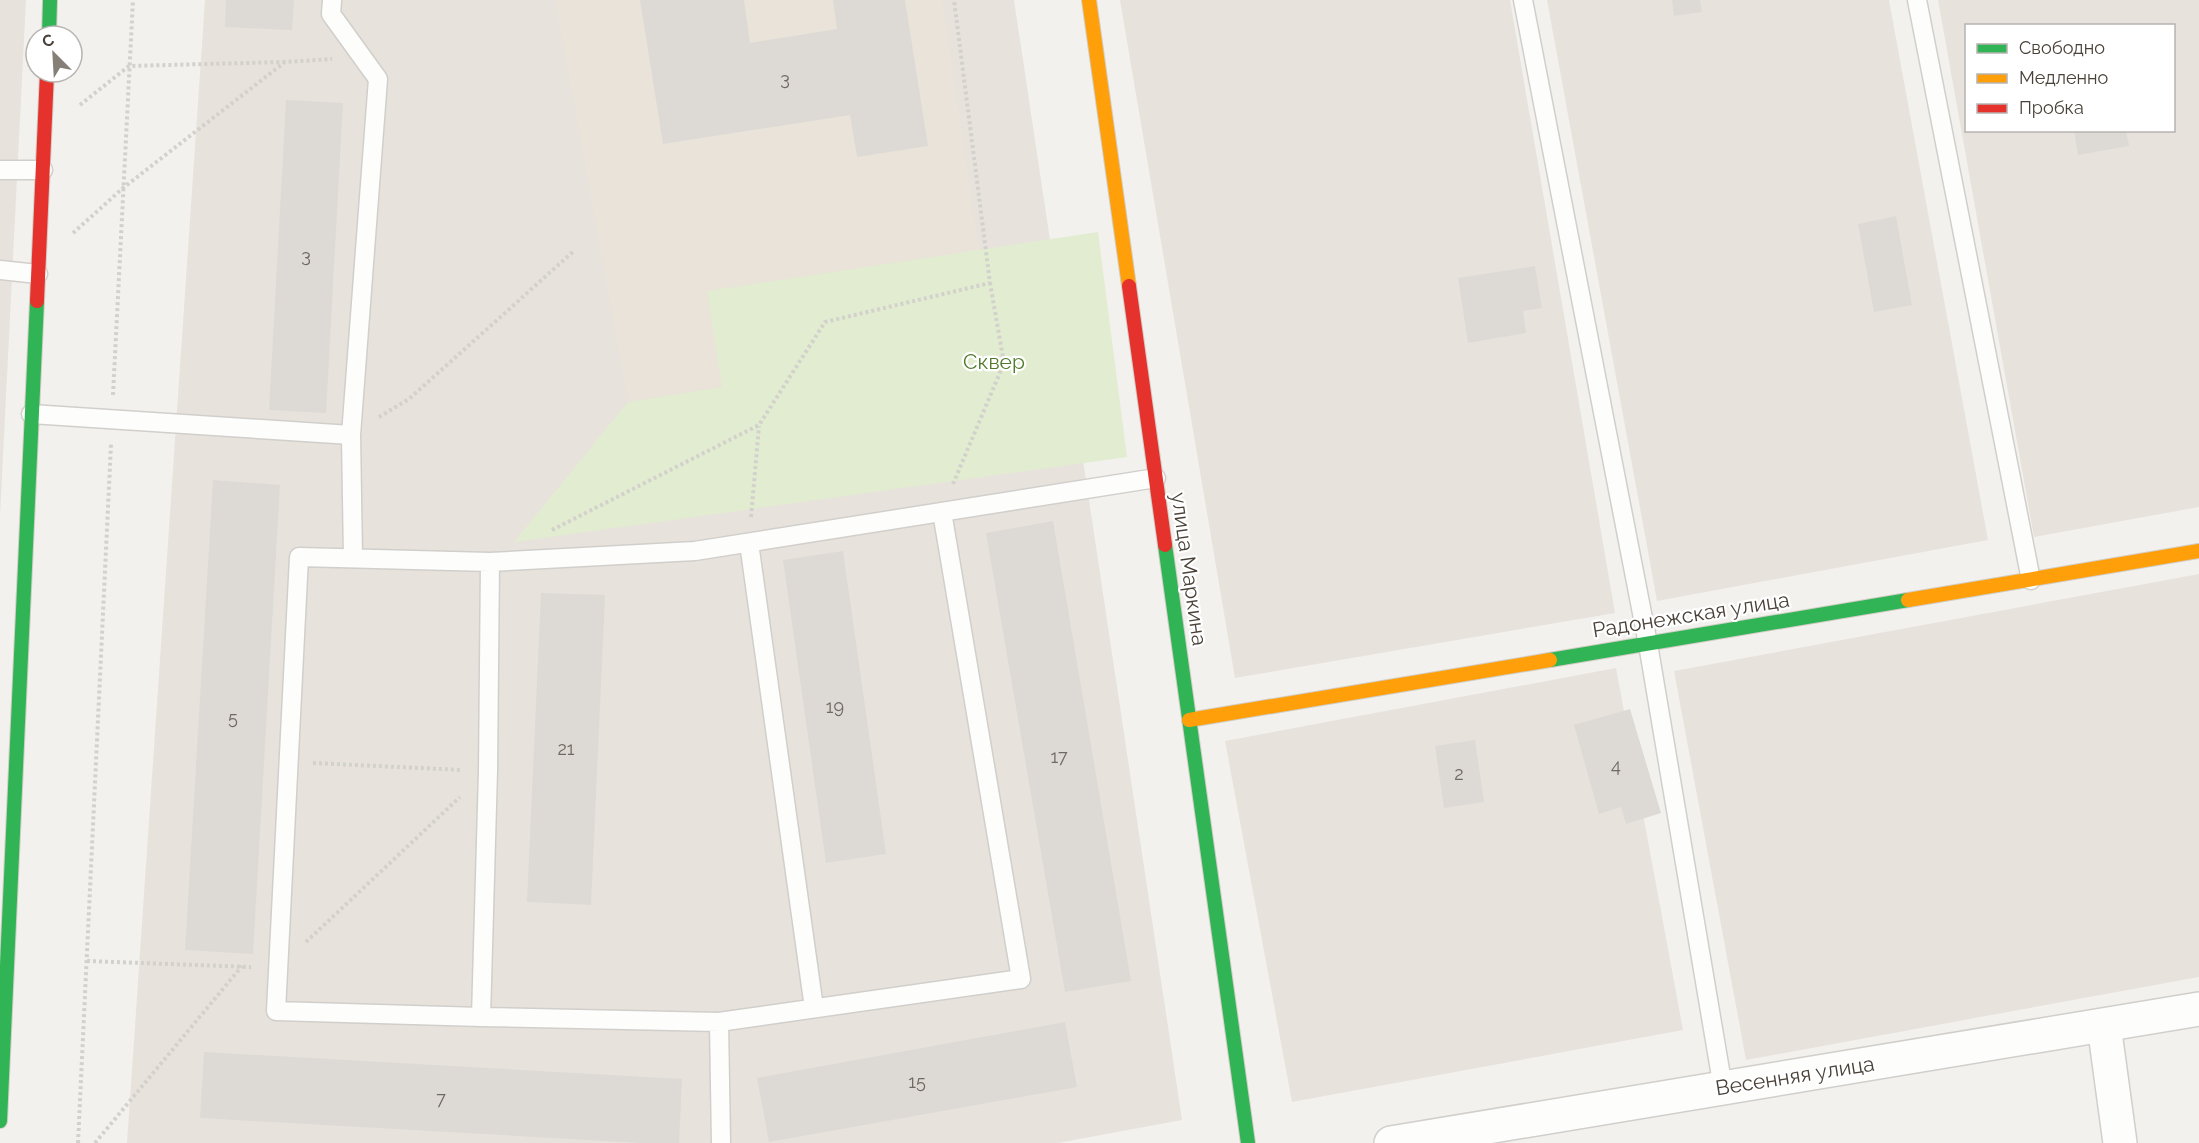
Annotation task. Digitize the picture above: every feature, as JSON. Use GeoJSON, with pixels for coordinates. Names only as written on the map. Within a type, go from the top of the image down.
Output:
{"type":"FeatureCollection","features":[{"type":"Feature","properties":{"kind":"street"},"geometry":{"type":"LineString","coordinates":[[49,24],[50,0]]}},
{"type":"Feature","properties":{"kind":"street","name":"улица Маркина"},"geometry":{"type":"LineString","coordinates":[[1089,0],[1248,1143]]}},
{"type":"Feature","properties":{"kind":"street"},"geometry":{"type":"LineString","coordinates":[[0,1121],[46,84]]}},
{"type":"Feature","properties":{"kind":"street","name":"Радонежская улица"},"geometry":{"type":"LineString","coordinates":[[1189,720],[2199,552]]}},
{"type":"Feature","properties":{"kind":"street","name":"Весенняя улица"},"geometry":{"type":"LineString","coordinates":[[1391,1143],[2199,1009]]}},
{"type":"Feature","properties":{"kind":"street"},"geometry":{"type":"LineString","coordinates":[[2104,1025],[2120,1143]]}},
{"type":"Feature","properties":{"kind":"lane"},"geometry":{"type":"LineString","coordinates":[[332,0],[331,14],[378,79],[351,435],[353,558]]}},
{"type":"Feature","properties":{"kind":"lane"},"geometry":{"type":"LineString","coordinates":[[1523,0],[1648,644],[1723,1088]]}},
{"type":"Feature","properties":{"kind":"lane"},"geometry":{"type":"LineString","coordinates":[[1917,0],[2031,580]]}},
{"type":"Feature","properties":{"kind":"lane"},"geometry":{"type":"LineString","coordinates":[[0,170],[43,170]]}},
{"type":"Feature","properties":{"kind":"lane"},"geometry":{"type":"LineString","coordinates":[[0,270],[38,274]]}},
{"type":"Feature","properties":{"kind":"lane"},"geometry":{"type":"LineString","coordinates":[[32,414],[351,435]]}},
{"type":"Feature","properties":{"kind":"lane"},"geometry":{"type":"LineString","coordinates":[[942,512],[1021,979],[719,1022],[276,1011],[298,557],[490,561],[695,551],[1156,478]]}},
{"type":"Feature","properties":{"kind":"lane"},"geometry":{"type":"LineString","coordinates":[[749,543],[814,1008]]}},
{"type":"Feature","properties":{"kind":"lane"},"geometry":{"type":"LineString","coordinates":[[481,1017],[488,771],[490,561]]}},
{"type":"Feature","properties":{"kind":"lane"},"geometry":{"type":"LineString","coordinates":[[719,1022],[721,1143]]}},
{"type":"Feature","properties":{"kind":"path"},"geometry":{"type":"LineString","coordinates":[[78,1143],[133,0]]}},
{"type":"Feature","properties":{"kind":"path"},"geometry":{"type":"LineString","coordinates":[[942,512],[1004,363],[990,283],[954,0]]}},
{"type":"Feature","properties":{"kind":"path"},"geometry":{"type":"LineString","coordinates":[[44,134],[129,66],[285,62],[362,57]]}},
{"type":"Feature","properties":{"kind":"path"},"geometry":{"type":"LineString","coordinates":[[73,233],[123,188],[285,62]]}},
{"type":"Feature","properties":{"kind":"path"},"geometry":{"type":"LineString","coordinates":[[351,435],[409,399],[575,250]]}},
{"type":"Feature","properties":{"kind":"path"},"geometry":{"type":"LineString","coordinates":[[749,543],[759,425],[825,322],[990,283]]}},
{"type":"Feature","properties":{"kind":"path"},"geometry":{"type":"LineString","coordinates":[[542,535],[759,425]]}},
{"type":"Feature","properties":{"kind":"path"},"geometry":{"type":"LineString","coordinates":[[289,762],[488,771]]}},
{"type":"Feature","properties":{"kind":"path"},"geometry":{"type":"LineString","coordinates":[[87,961],[278,967],[488,771]]}},
{"type":"Feature","properties":{"kind":"path"},"geometry":{"type":"LineString","coordinates":[[95,1143],[242,966]]}},
{"type":"Feature","properties":{"kind":"shaded area"},"geometry":{"type":"Polygon","coordinates":[[[0,0],[26,0],[24,24],[0,516],[0,0]]]}},
{"type":"Feature","properties":{"kind":"shaded area"},"geometry":{"type":"Polygon","coordinates":[[[205,0],[1014,0],[1182,1120],[1058,1143],[127,1143],[205,0]]]}},
{"type":"Feature","properties":{"kind":"shaded area"},"geometry":{"type":"Polygon","coordinates":[[[555,0],[942,0],[979,250],[707,291],[722,387],[628,402],[555,0]]]}},
{"type":"Feature","properties":{"kind":"shaded area"},"geometry":{"type":"Polygon","coordinates":[[[1120,0],[1510,0],[1615,613],[1235,678],[1120,0]]]}},
{"type":"Feature","properties":{"kind":"shaded area"},"geometry":{"type":"Polygon","coordinates":[[[1547,0],[1889,0],[1988,540],[1657,601],[1547,0]]]}},
{"type":"Feature","properties":{"kind":"shaded area"},"geometry":{"type":"Polygon","coordinates":[[[1938,0],[2199,0],[2199,507],[2034,537],[1938,0]]]}},
{"type":"Feature","properties":{"kind":"shaded area"},"geometry":{"type":"Polygon","coordinates":[[[2199,574],[2199,977],[1746,1060],[1674,671],[2199,574]]]}},
{"type":"Feature","properties":{"kind":"shaded area"},"geometry":{"type":"Polygon","coordinates":[[[1616,668],[1683,1030],[1292,1102],[1225,741],[1616,668]]]}},
{"type":"Feature","properties":{"kind":"green space","name":"Сквер"},"geometry":{"type":"Polygon","coordinates":[[[1098,232],[1127,457],[514,542],[628,402],[722,387],[707,291],[1098,232]]]}},
{"type":"Feature","properties":{"kind":"building"},"geometry":{"type":"Polygon","coordinates":[[[226,0],[294,0],[292,30],[225,27],[226,0]]]}},
{"type":"Feature","properties":{"kind":"building"},"geometry":{"type":"Polygon","coordinates":[[[640,0],[744,0],[750,43],[837,29],[833,0],[905,0],[928,146],[857,157],[850,115],[663,144],[640,0]]]}},
{"type":"Feature","properties":{"kind":"building"},"geometry":{"type":"Polygon","coordinates":[[[1672,0],[1700,0],[1702,12],[1674,16],[1672,0]]]}},
{"type":"Feature","properties":{"kind":"building"},"geometry":{"type":"Polygon","coordinates":[[[286,100],[343,103],[326,413],[269,410],[286,100]]]}},
{"type":"Feature","properties":{"kind":"building"},"geometry":{"type":"Polygon","coordinates":[[[2074,132],[2126,132],[2129,146],[2078,155],[2074,132]]]}},
{"type":"Feature","properties":{"kind":"building"},"geometry":{"type":"Polygon","coordinates":[[[1896,216],[1912,305],[1874,312],[1858,224],[1896,216]]]}},
{"type":"Feature","properties":{"kind":"building"},"geometry":{"type":"Polygon","coordinates":[[[1535,266],[1542,308],[1523,311],[1526,333],[1468,343],[1458,278],[1535,266]]]}},
{"type":"Feature","properties":{"kind":"building"},"geometry":{"type":"Polygon","coordinates":[[[213,480],[280,485],[253,954],[185,950],[213,480]]]}},
{"type":"Feature","properties":{"kind":"building"},"geometry":{"type":"Polygon","coordinates":[[[1053,521],[1131,981],[1065,992],[986,533],[1053,521]]]}},
{"type":"Feature","properties":{"kind":"building"},"geometry":{"type":"Polygon","coordinates":[[[843,551],[886,854],[826,863],[783,560],[843,551]]]}},
{"type":"Feature","properties":{"kind":"building"},"geometry":{"type":"Polygon","coordinates":[[[541,593],[605,595],[591,905],[527,902],[541,593]]]}},
{"type":"Feature","properties":{"kind":"building"},"geometry":{"type":"Polygon","coordinates":[[[1630,709],[1661,813],[1626,824],[1621,807],[1599,814],[1574,725],[1630,709]]]}},
{"type":"Feature","properties":{"kind":"building"},"geometry":{"type":"Polygon","coordinates":[[[1475,740],[1484,802],[1444,808],[1435,746],[1475,740]]]}},
{"type":"Feature","properties":{"kind":"building"},"geometry":{"type":"Polygon","coordinates":[[[1065,1022],[1077,1087],[769,1142],[757,1078],[1065,1022]]]}},
{"type":"Feature","properties":{"kind":"building"},"geometry":{"type":"Polygon","coordinates":[[[204,1052],[682,1079],[679,1143],[641,1143],[200,1118],[204,1052]]]}},
{"type":"Feature","properties":{"kind":"traffic: fast"},"geometry":{"type":"LineString","coordinates":[[49,24],[50,0]]}},
{"type":"Feature","properties":{"kind":"traffic: fast"},"geometry":{"type":"LineString","coordinates":[[0,1121],[37,301]]}},
{"type":"Feature","properties":{"kind":"traffic: fast"},"geometry":{"type":"LineString","coordinates":[[1165,545],[1248,1143]]}},
{"type":"Feature","properties":{"kind":"traffic: fast"},"geometry":{"type":"LineString","coordinates":[[1550,660],[1908,600]]}},
{"type":"Feature","properties":{"kind":"traffic: slow"},"geometry":{"type":"LineString","coordinates":[[1089,0],[1129,286]]}},
{"type":"Feature","properties":{"kind":"traffic: slow"},"geometry":{"type":"LineString","coordinates":[[1908,600],[2199,551]]}},
{"type":"Feature","properties":{"kind":"traffic: slow"},"geometry":{"type":"LineString","coordinates":[[1189,720],[1550,660]]}},
{"type":"Feature","properties":{"kind":"traffic: jam"},"geometry":{"type":"LineString","coordinates":[[37,301],[46,84]]}},
{"type":"Feature","properties":{"kind":"traffic: jam"},"geometry":{"type":"LineString","coordinates":[[1129,286],[1165,545]]}}]}
